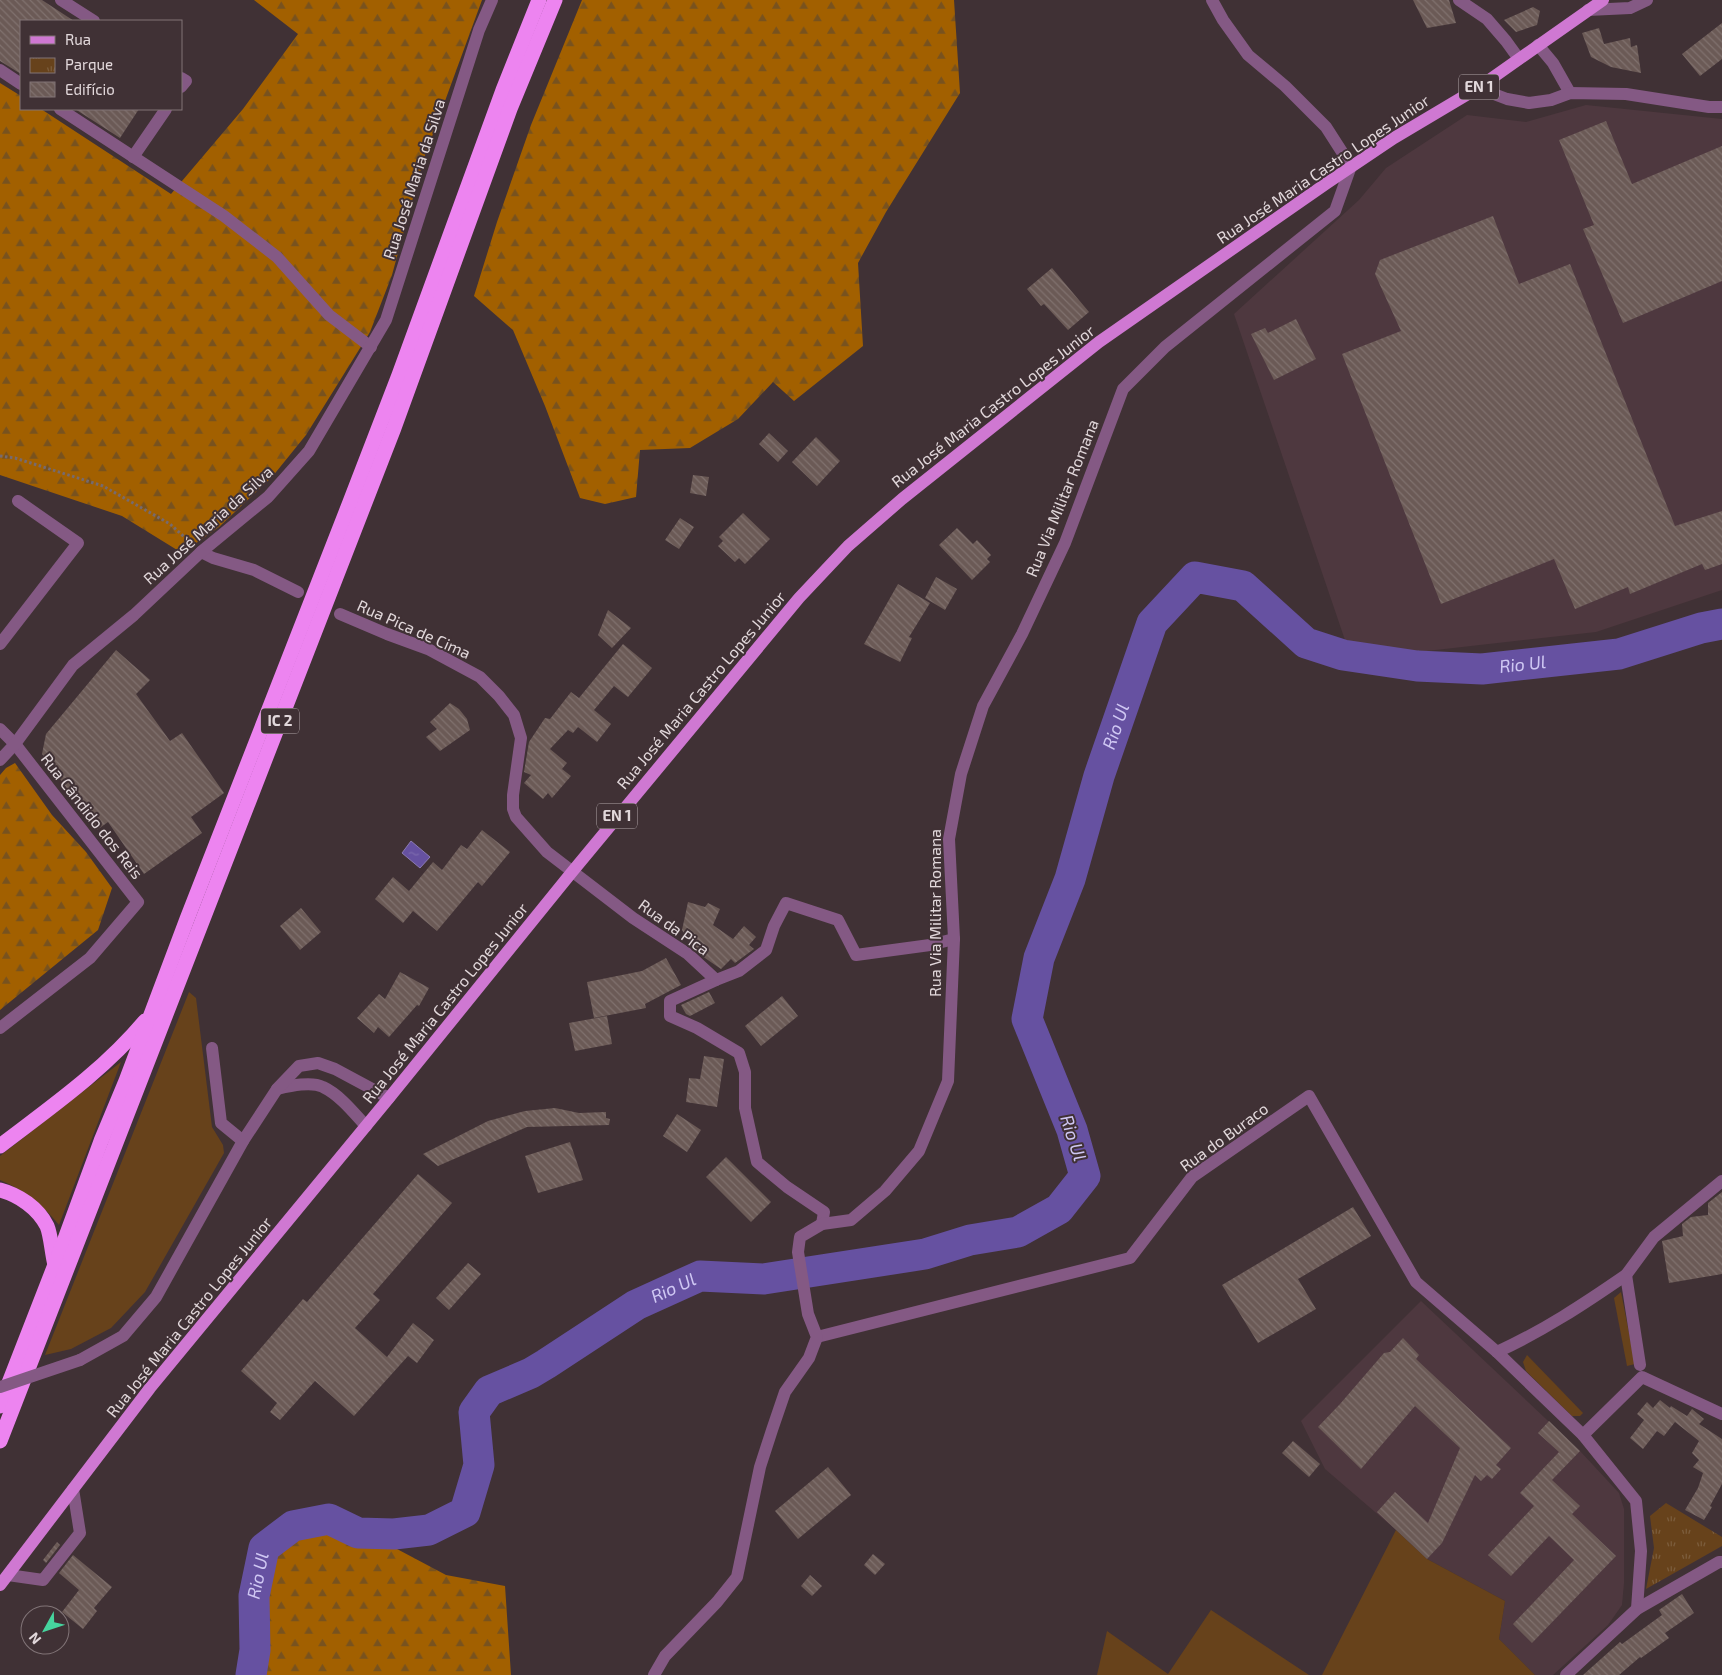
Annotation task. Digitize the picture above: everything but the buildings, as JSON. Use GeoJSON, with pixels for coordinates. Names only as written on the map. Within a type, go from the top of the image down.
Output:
{"type":"FeatureCollection","features":[{"type":"Feature","properties":{"kind":"highway","name":"IC 2"},"geometry":{"type":"LineString","coordinates":[[0,1406],[399,375],[500,99],[539,0]]}},
{"type":"Feature","properties":{"kind":"highway","name":"IC 2"},"geometry":{"type":"LineString","coordinates":[[0,1441],[394,428],[510,109],[555,0]]}},
{"type":"Feature","properties":{"kind":"highway"},"geometry":{"type":"LineString","coordinates":[[0,1146],[93,1075],[130,1038],[152,1012]]}},
{"type":"Feature","properties":{"kind":"highway"},"geometry":{"type":"LineString","coordinates":[[0,1190],[17,1196],[32,1206],[47,1226],[55,1266]]}},
{"type":"Feature","properties":{"kind":"main road","name":"Rua José Maria Castro Lopes Junior"},"geometry":{"type":"LineString","coordinates":[[0,1585],[150,1388],[799,598],[848,546],[902,499],[1100,342],[1351,166],[1478,88],[1603,0]]}},
{"type":"Feature","properties":{"kind":"street"},"geometry":{"type":"LineString","coordinates":[[61,0],[92,20]]}},
{"type":"Feature","properties":{"kind":"street","name":"Rua José Maria da Silva"},"geometry":{"type":"LineString","coordinates":[[0,760],[16,744],[73,665],[134,615],[201,552],[268,497],[309,451],[386,320],[479,30],[492,0]]}},
{"type":"Feature","properties":{"kind":"street"},"geometry":{"type":"LineString","coordinates":[[1212,0],[1223,20],[1248,55],[1285,86],[1326,127],[1351,166]]}},
{"type":"Feature","properties":{"kind":"street"},"geometry":{"type":"LineString","coordinates":[[1460,0],[1487,19],[1519,59]]}},
{"type":"Feature","properties":{"kind":"street"},"geometry":{"type":"LineString","coordinates":[[1588,10],[1630,8],[1647,0]]}},
{"type":"Feature","properties":{"kind":"street"},"geometry":{"type":"LineString","coordinates":[[1538,45],[1553,63],[1570,93]]}},
{"type":"Feature","properties":{"kind":"street"},"geometry":{"type":"LineString","coordinates":[[0,70],[20,83]]}},
{"type":"Feature","properties":{"kind":"street"},"geometry":{"type":"LineString","coordinates":[[1478,88],[1506,99],[1529,103],[1551,100],[1570,93],[1626,94],[1709,107],[1722,107]]}},
{"type":"Feature","properties":{"kind":"street"},"geometry":{"type":"LineString","coordinates":[[62,110],[224,216],[277,257],[329,315],[371,347]]}},
{"type":"Feature","properties":{"kind":"street"},"geometry":{"type":"LineString","coordinates":[[134,156],[165,110]]}},
{"type":"Feature","properties":{"kind":"street","name":"Rua Via Militar Romana"},"geometry":{"type":"LineString","coordinates":[[817,1337],[808,1314],[798,1252],[800,1237],[822,1224],[851,1220],[885,1191],[918,1151],[948,1081],[954,939],[949,839],[961,774],[983,706],[1022,634],[1065,543],[1123,388],[1165,348],[1335,211],[1351,166]]}},
{"type":"Feature","properties":{"kind":"street"},"geometry":{"type":"LineString","coordinates":[[0,644],[78,544],[18,501]]}},
{"type":"Feature","properties":{"kind":"street"},"geometry":{"type":"LineString","coordinates":[[201,552],[213,558],[254,570],[298,592]]}},
{"type":"Feature","properties":{"kind":"street","name":"Rua Pica de Cima"},"geometry":{"type":"LineString","coordinates":[[340,614],[428,650],[480,677],[499,696],[514,715],[521,738],[513,795],[513,809],[516,817],[547,852],[572,872]]}},
{"type":"Feature","properties":{"kind":"street"},"geometry":{"type":"LineString","coordinates":[[0,729],[16,744]]}},
{"type":"Feature","properties":{"kind":"street","name":"Rua Cândido dos Reis"},"geometry":{"type":"LineString","coordinates":[[0,1028],[90,958],[138,902],[16,744]]}},
{"type":"Feature","properties":{"kind":"street","name":"Rua da Pica"},"geometry":{"type":"LineString","coordinates":[[572,872],[633,918],[688,954],[716,980]]}},
{"type":"Feature","properties":{"kind":"street"},"geometry":{"type":"LineString","coordinates":[[822,1224],[824,1212],[787,1187],[757,1162],[745,1108],[745,1072],[739,1053],[697,1028],[670,1016],[670,1001],[739,971],[766,950],[774,926],[786,902],[838,920],[856,955],[930,945],[954,939]]}},
{"type":"Feature","properties":{"kind":"street"},"geometry":{"type":"LineString","coordinates":[[212,1048],[222,1123],[243,1141]]}},
{"type":"Feature","properties":{"kind":"street"},"geometry":{"type":"LineString","coordinates":[[0,1386],[80,1360],[122,1336],[156,1297],[243,1141],[277,1089],[299,1066],[318,1063],[335,1069],[389,1098]]}},
{"type":"Feature","properties":{"kind":"street"},"geometry":{"type":"LineString","coordinates":[[277,1089],[297,1084],[322,1086],[341,1100],[366,1126]]}},
{"type":"Feature","properties":{"kind":"street","name":"Rua do Buraco"},"geometry":{"type":"LineString","coordinates":[[817,1337],[1130,1258],[1192,1177],[1309,1096],[1416,1282],[1497,1352]]}},
{"type":"Feature","properties":{"kind":"street"},"geometry":{"type":"LineString","coordinates":[[1637,1609],[1641,1551],[1636,1501],[1583,1435],[1497,1352],[1524,1340],[1572,1313],[1626,1275],[1654,1237],[1722,1181]]}},
{"type":"Feature","properties":{"kind":"street"},"geometry":{"type":"LineString","coordinates":[[1626,1275],[1641,1371]]}},
{"type":"Feature","properties":{"kind":"street"},"geometry":{"type":"LineString","coordinates":[[654,1675],[665,1656],[717,1602],[737,1577],[760,1467],[772,1430],[785,1392],[809,1358],[817,1337]]}},
{"type":"Feature","properties":{"kind":"street"},"geometry":{"type":"LineString","coordinates":[[1641,1371],[1722,1414]]}},
{"type":"Feature","properties":{"kind":"street"},"geometry":{"type":"LineString","coordinates":[[1583,1435],[1641,1371]]}},
{"type":"Feature","properties":{"kind":"street"},"geometry":{"type":"LineString","coordinates":[[8,1575],[43,1580],[80,1533],[73,1489]]}},
{"type":"Feature","properties":{"kind":"street"},"geometry":{"type":"LineString","coordinates":[[1566,1675],[1637,1609],[1722,1562]]}},
{"type":"Feature","properties":{"kind":"path"},"geometry":{"type":"LineString","coordinates":[[0,456],[15,458],[103,486],[170,524],[201,552]]}},
{"type":"Feature","properties":{"kind":"shaded area"},"geometry":{"type":"Polygon","coordinates":[[[1586,105],[1722,119],[1722,590],[1596,632],[1418,652],[1346,643],[1234,314],[1359,200],[1386,168],[1467,115],[1526,122],[1586,105]]]}},
{"type":"Feature","properties":{"kind":"shaded area"},"geometry":{"type":"Polygon","coordinates":[[[1421,1301],[1580,1451],[1619,1493],[1624,1509],[1624,1583],[1622,1605],[1608,1625],[1553,1675],[1535,1675],[1499,1639],[1505,1601],[1427,1559],[1325,1469],[1301,1421],[1421,1301]]]}},
{"type":"Feature","properties":{"kind":"green space"},"geometry":{"type":"Polygon","coordinates":[[[254,0],[482,0],[423,161],[392,275],[370,332],[306,435],[272,477],[219,527],[182,553],[122,516],[0,475],[0,83],[20,95],[20,110],[43,110],[171,194],[243,109],[298,34],[254,0]]]}},
{"type":"Feature","properties":{"kind":"green space"},"geometry":{"type":"Polygon","coordinates":[[[582,0],[954,0],[960,93],[886,212],[858,263],[863,346],[794,401],[773,382],[738,419],[690,448],[640,450],[636,497],[605,504],[580,498],[545,406],[513,330],[474,296],[497,222],[531,125],[582,0]]]}},
{"type":"Feature","properties":{"kind":"green space"},"geometry":{"type":"Polygon","coordinates":[[[15,763],[52,815],[86,852],[112,888],[98,930],[0,1010],[0,775],[6,768],[15,763]]]}},
{"type":"Feature","properties":{"kind":"green space"},"geometry":{"type":"Polygon","coordinates":[[[189,992],[196,998],[212,1127],[223,1145],[224,1153],[145,1292],[111,1328],[71,1349],[45,1355],[189,992]]]}},
{"type":"Feature","properties":{"kind":"green space"},"geometry":{"type":"Polygon","coordinates":[[[121,1062],[59,1225],[32,1199],[17,1188],[0,1180],[0,1156],[121,1062]]]}},
{"type":"Feature","properties":{"kind":"green space"},"geometry":{"type":"Polygon","coordinates":[[[1621,1292],[1635,1364],[1627,1366],[1614,1298],[1621,1292]]]}},
{"type":"Feature","properties":{"kind":"green space"},"geometry":{"type":"Polygon","coordinates":[[[1527,1355],[1583,1413],[1580,1416],[1572,1416],[1526,1371],[1523,1362],[1527,1355]]]}},
{"type":"Feature","properties":{"kind":"green space"},"geometry":{"type":"Polygon","coordinates":[[[1666,1503],[1722,1537],[1722,1546],[1646,1589],[1654,1548],[1650,1516],[1666,1503]]]}},
{"type":"Feature","properties":{"kind":"green space"},"geometry":{"type":"Polygon","coordinates":[[[316,1526],[332,1528],[367,1541],[397,1549],[446,1575],[505,1586],[511,1675],[259,1675],[264,1580],[268,1551],[289,1536],[316,1526]]]}},
{"type":"Feature","properties":{"kind":"green space"},"geometry":{"type":"Polygon","coordinates":[[[1396,1530],[1427,1559],[1505,1601],[1499,1639],[1535,1675],[1322,1675],[1396,1530]]]}},
{"type":"Feature","properties":{"kind":"green space"},"geometry":{"type":"Polygon","coordinates":[[[1211,1610],[1309,1675],[1097,1675],[1107,1631],[1168,1674],[1211,1610]]]}},
{"type":"Feature","properties":{"kind":"water"},"geometry":{"type":"Polygon","coordinates":[[[411,841],[430,857],[420,868],[402,853],[411,841]]]}},
{"type":"Feature","properties":{"kind":"waterway","name":"Rio Ul"},"geometry":{"type":"LineString","coordinates":[[251,1675],[255,1650],[254,1596],[264,1548],[293,1526],[329,1519],[358,1533],[394,1534],[429,1530],[465,1512],[479,1465],[474,1412],[489,1391],[531,1373],[636,1305],[700,1276],[764,1279],[925,1254],[970,1240],[1018,1232],[1059,1209],[1085,1176],[1072,1130],[1027,1019],[1039,958],[1070,879],[1099,776],[1152,623],[1195,577],[1243,586],[1306,643],[1343,655],[1417,666],[1482,669],[1619,654],[1701,628],[1722,624]]}}]}
